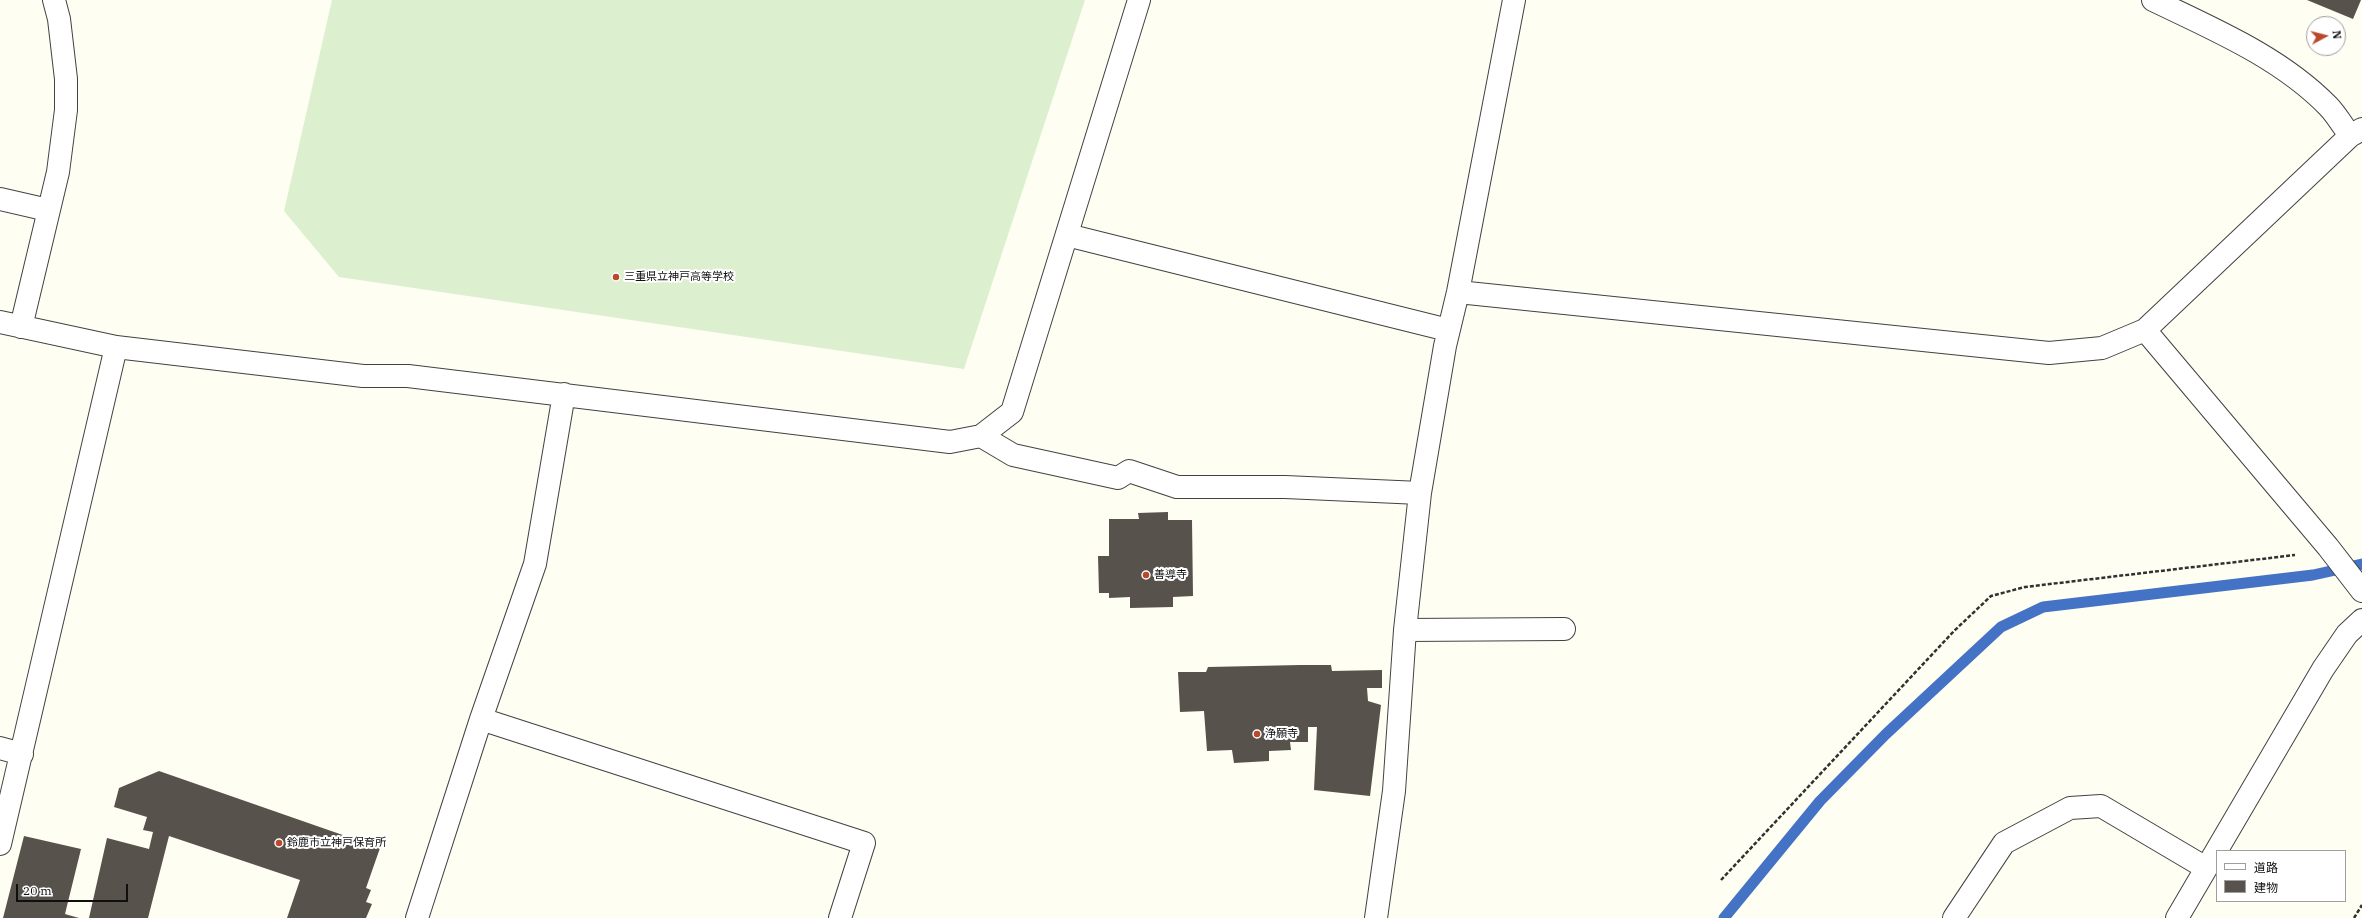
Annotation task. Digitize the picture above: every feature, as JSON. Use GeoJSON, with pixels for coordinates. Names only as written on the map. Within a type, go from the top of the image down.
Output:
{"type":"FeatureCollection","features":[{"type":"Feature","properties":{"kind":"street"},"geometry":{"type":"LineString","coordinates":[[21,327],[58,172],[66,110],[66,80],[59,20],[54,0]]}},
{"type":"Feature","properties":{"kind":"street"},"geometry":{"type":"LineString","coordinates":[[0,322],[116,347],[363,376],[408,376],[950,442],[981,436],[1012,412],[1139,0]]}},
{"type":"Feature","properties":{"kind":"street"},"geometry":{"type":"LineString","coordinates":[[1376,918],[1394,791],[1405,630],[1420,494],[1448,330],[1458,292],[1514,0]]}},
{"type":"Feature","properties":{"kind":"street"},"geometry":{"type":"LineString","coordinates":[[1458,292],[2049,353],[2102,348],[2145,330],[2356,132],[2284,69],[2224,34],[2152,0]]}},
{"type":"Feature","properties":{"kind":"street"},"geometry":{"type":"LineString","coordinates":[[0,199],[48,210]]}},
{"type":"Feature","properties":{"kind":"street"},"geometry":{"type":"LineString","coordinates":[[1067,235],[1448,330]]}},
{"type":"Feature","properties":{"kind":"street"},"geometry":{"type":"LineString","coordinates":[[2145,330],[2329,548],[2361,590]]}},
{"type":"Feature","properties":{"kind":"street"},"geometry":{"type":"LineString","coordinates":[[0,844],[116,347]]}},
{"type":"Feature","properties":{"kind":"street"},"geometry":{"type":"LineString","coordinates":[[417,918],[481,719],[535,564],[564,394]]}},
{"type":"Feature","properties":{"kind":"street"},"geometry":{"type":"LineString","coordinates":[[981,436],[1012,455],[1118,478],[1128,471],[1178,487],[1285,487],[1420,494]]}},
{"type":"Feature","properties":{"kind":"street"},"geometry":{"type":"LineString","coordinates":[[2217,850],[2323,669],[2347,634],[2362,620]]}},
{"type":"Feature","properties":{"kind":"street"},"geometry":{"type":"LineString","coordinates":[[1405,630],[1564,629]]}},
{"type":"Feature","properties":{"kind":"street"},"geometry":{"type":"LineString","coordinates":[[481,719],[864,843],[840,918]]}},
{"type":"Feature","properties":{"kind":"street"},"geometry":{"type":"LineString","coordinates":[[0,748],[22,754]]}},
{"type":"Feature","properties":{"kind":"street"},"geometry":{"type":"LineString","coordinates":[[1954,918],[2004,844],[2070,808],[2101,806],[2206,868]]}},
{"type":"Feature","properties":{"kind":"street"},"geometry":{"type":"LineString","coordinates":[[2177,918],[2216,851]]}},
{"type":"Feature","properties":{"kind":"path"},"geometry":{"type":"LineString","coordinates":[[1721,880],[1954,631],[1991,596],[2025,587],[2282,558],[2329,548]]}},
{"type":"Feature","properties":{"kind":"path"},"geometry":{"type":"LineString","coordinates":[[2354,918],[2362,905]]}},
{"type":"Feature","properties":{"kind":"green space","name":"三重県立神戸高等学校"},"geometry":{"type":"Polygon","coordinates":[[[332,0],[1085,0],[964,369],[339,277],[284,211],[332,0]]]}},
{"type":"Feature","properties":{"kind":"building"},"geometry":{"type":"Polygon","coordinates":[[[2307,0],[2361,0],[2353,19],[2307,0]]]}},
{"type":"Feature","properties":{"kind":"building","name":"善導寺"},"geometry":{"type":"Polygon","coordinates":[[[1168,512],[1168,520],[1192,520],[1193,596],[1173,597],[1173,607],[1130,608],[1130,597],[1109,598],[1109,593],[1099,593],[1098,556],[1109,556],[1109,519],[1139,519],[1138,513],[1168,512]]]}},
{"type":"Feature","properties":{"kind":"building","name":"浄願寺"},"geometry":{"type":"Polygon","coordinates":[[[1331,665],[1332,671],[1382,670],[1382,688],[1367,688],[1368,701],[1381,705],[1370,796],[1314,790],[1317,727],[1308,727],[1308,742],[1290,742],[1291,750],[1269,751],[1269,761],[1234,763],[1232,750],[1207,751],[1204,711],[1180,712],[1178,672],[1206,672],[1208,667],[1331,665]]]}},
{"type":"Feature","properties":{"kind":"building","name":"鈴鹿市立神戸保育所"},"geometry":{"type":"Polygon","coordinates":[[[159,771],[380,848],[366,888],[371,890],[366,902],[372,904],[366,918],[287,918],[300,880],[169,836],[148,918],[89,918],[107,838],[149,849],[153,832],[143,830],[147,817],[114,807],[119,788],[159,771]]]}},
{"type":"Feature","properties":{"kind":"building"},"geometry":{"type":"Polygon","coordinates":[[[24,836],[81,849],[65,914],[79,918],[3,918],[24,836]]]}},
{"type":"Feature","properties":{"kind":"waterway"},"geometry":{"type":"LineString","coordinates":[[1724,918],[1820,801],[1886,734],[2001,627],[2043,607],[2313,575],[2362,564]]}},
{"type":"Feature","properties":{"kind":"place","name":"三重県立神戸高等学校"},"geometry":{"type":"Point","coordinates":[616,277]}},
{"type":"Feature","properties":{"kind":"place","name":"善導寺"},"geometry":{"type":"Point","coordinates":[1146,575]}},
{"type":"Feature","properties":{"kind":"place","name":"浄願寺"},"geometry":{"type":"Point","coordinates":[1257,734]}},
{"type":"Feature","properties":{"kind":"place","name":"鈴鹿市立神戸保育所"},"geometry":{"type":"Point","coordinates":[279,843]}}]}
